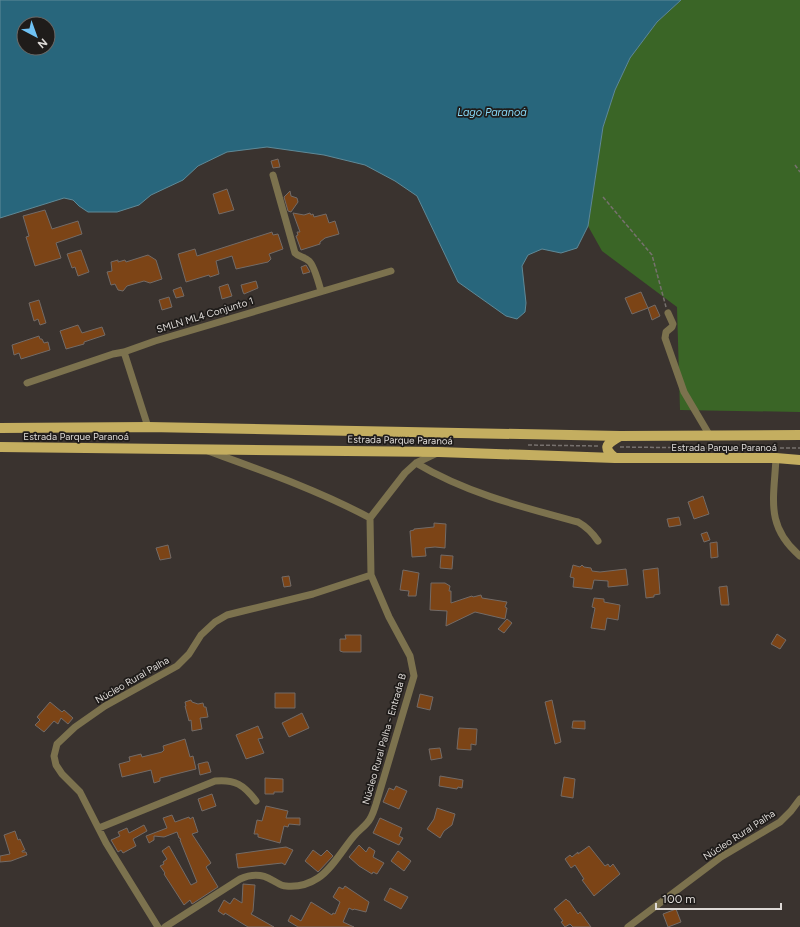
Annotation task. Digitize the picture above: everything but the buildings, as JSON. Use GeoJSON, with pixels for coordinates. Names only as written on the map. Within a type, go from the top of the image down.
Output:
{"type":"FeatureCollection","features":[{"type":"Feature","properties":{"kind":"main road","name":"Estrada Parque Paranoá"},"geometry":{"type":"LineString","coordinates":[[0,428],[148,427],[620,436],[800,436]]}},
{"type":"Feature","properties":{"kind":"main road"},"geometry":{"type":"LineString","coordinates":[[615,458],[608,452],[607,447],[609,443],[620,436]]}},
{"type":"Feature","properties":{"kind":"main road","name":"Estrada Parque Paranoá"},"geometry":{"type":"LineString","coordinates":[[0,447],[439,452],[615,458],[776,458],[800,460]]}},
{"type":"Feature","properties":{"kind":"street"},"geometry":{"type":"LineString","coordinates":[[273,176],[295,253],[311,263],[321,291]]}},
{"type":"Feature","properties":{"kind":"street","name":"SMLN ML4 Conjunto 1"},"geometry":{"type":"LineString","coordinates":[[27,383],[155,341],[391,271]]}},
{"type":"Feature","properties":{"kind":"street"},"geometry":{"type":"LineString","coordinates":[[668,313],[673,324],[672,327],[666,332],[665,338],[684,392],[710,436]]}},
{"type":"Feature","properties":{"kind":"street"},"geometry":{"type":"LineString","coordinates":[[124,352],[148,427]]}},
{"type":"Feature","properties":{"kind":"street"},"geometry":{"type":"LineString","coordinates":[[202,449],[304,487],[342,503],[370,518],[391,489],[405,473],[416,463],[439,452]]}},
{"type":"Feature","properties":{"kind":"street"},"geometry":{"type":"LineString","coordinates":[[776,458],[773,510],[774,519],[782,537],[800,556]]}},
{"type":"Feature","properties":{"kind":"street"},"geometry":{"type":"LineString","coordinates":[[416,463],[433,473],[462,486],[513,504],[578,522],[586,526],[598,540]]}},
{"type":"Feature","properties":{"kind":"street","name":"Núcleo Rural Palha - Entrada B"},"geometry":{"type":"LineString","coordinates":[[165,927],[240,879],[249,875],[267,877],[280,885],[286,886],[306,884],[318,878],[325,872],[355,834],[367,823],[371,816],[414,676],[414,668],[410,656],[389,617],[371,575],[370,518]]}},
{"type":"Feature","properties":{"kind":"street","name":"Núcleo Rural Palha"},"geometry":{"type":"LineString","coordinates":[[158,927],[106,843],[80,792],[62,774],[56,765],[54,756],[57,744],[68,733],[105,706],[177,666],[189,654],[201,635],[215,622],[227,616],[313,594],[371,575]]}},
{"type":"Feature","properties":{"kind":"street"},"geometry":{"type":"LineString","coordinates":[[99,828],[215,781],[226,780],[237,783],[247,790],[256,801]]}},
{"type":"Feature","properties":{"kind":"street","name":"Núcleo Rural Palha"},"geometry":{"type":"LineString","coordinates":[[628,927],[721,857],[780,822],[800,799]]}},
{"type":"Feature","properties":{"kind":"path"},"geometry":{"type":"LineString","coordinates":[[795,165],[800,172]]}},
{"type":"Feature","properties":{"kind":"path"},"geometry":{"type":"LineString","coordinates":[[603,196],[652,255],[668,313]]}},
{"type":"Feature","properties":{"kind":"green space"},"geometry":{"type":"Polygon","coordinates":[[[681,0],[800,0],[800,412],[680,410],[677,307],[602,251],[588,226],[603,127],[615,90],[630,58],[657,22],[681,0]]]}},
{"type":"Feature","properties":{"kind":"water","name":"Lago Paranoá"},"geometry":{"type":"Polygon","coordinates":[[[0,0],[681,0],[657,22],[630,58],[615,90],[603,127],[588,226],[577,248],[561,253],[542,249],[528,255],[522,266],[526,303],[525,312],[517,319],[506,316],[458,282],[417,196],[395,181],[365,165],[324,155],[267,147],[227,152],[198,166],[183,180],[151,195],[139,205],[117,212],[88,212],[73,200],[64,198],[0,218],[0,0]]]}}]}
